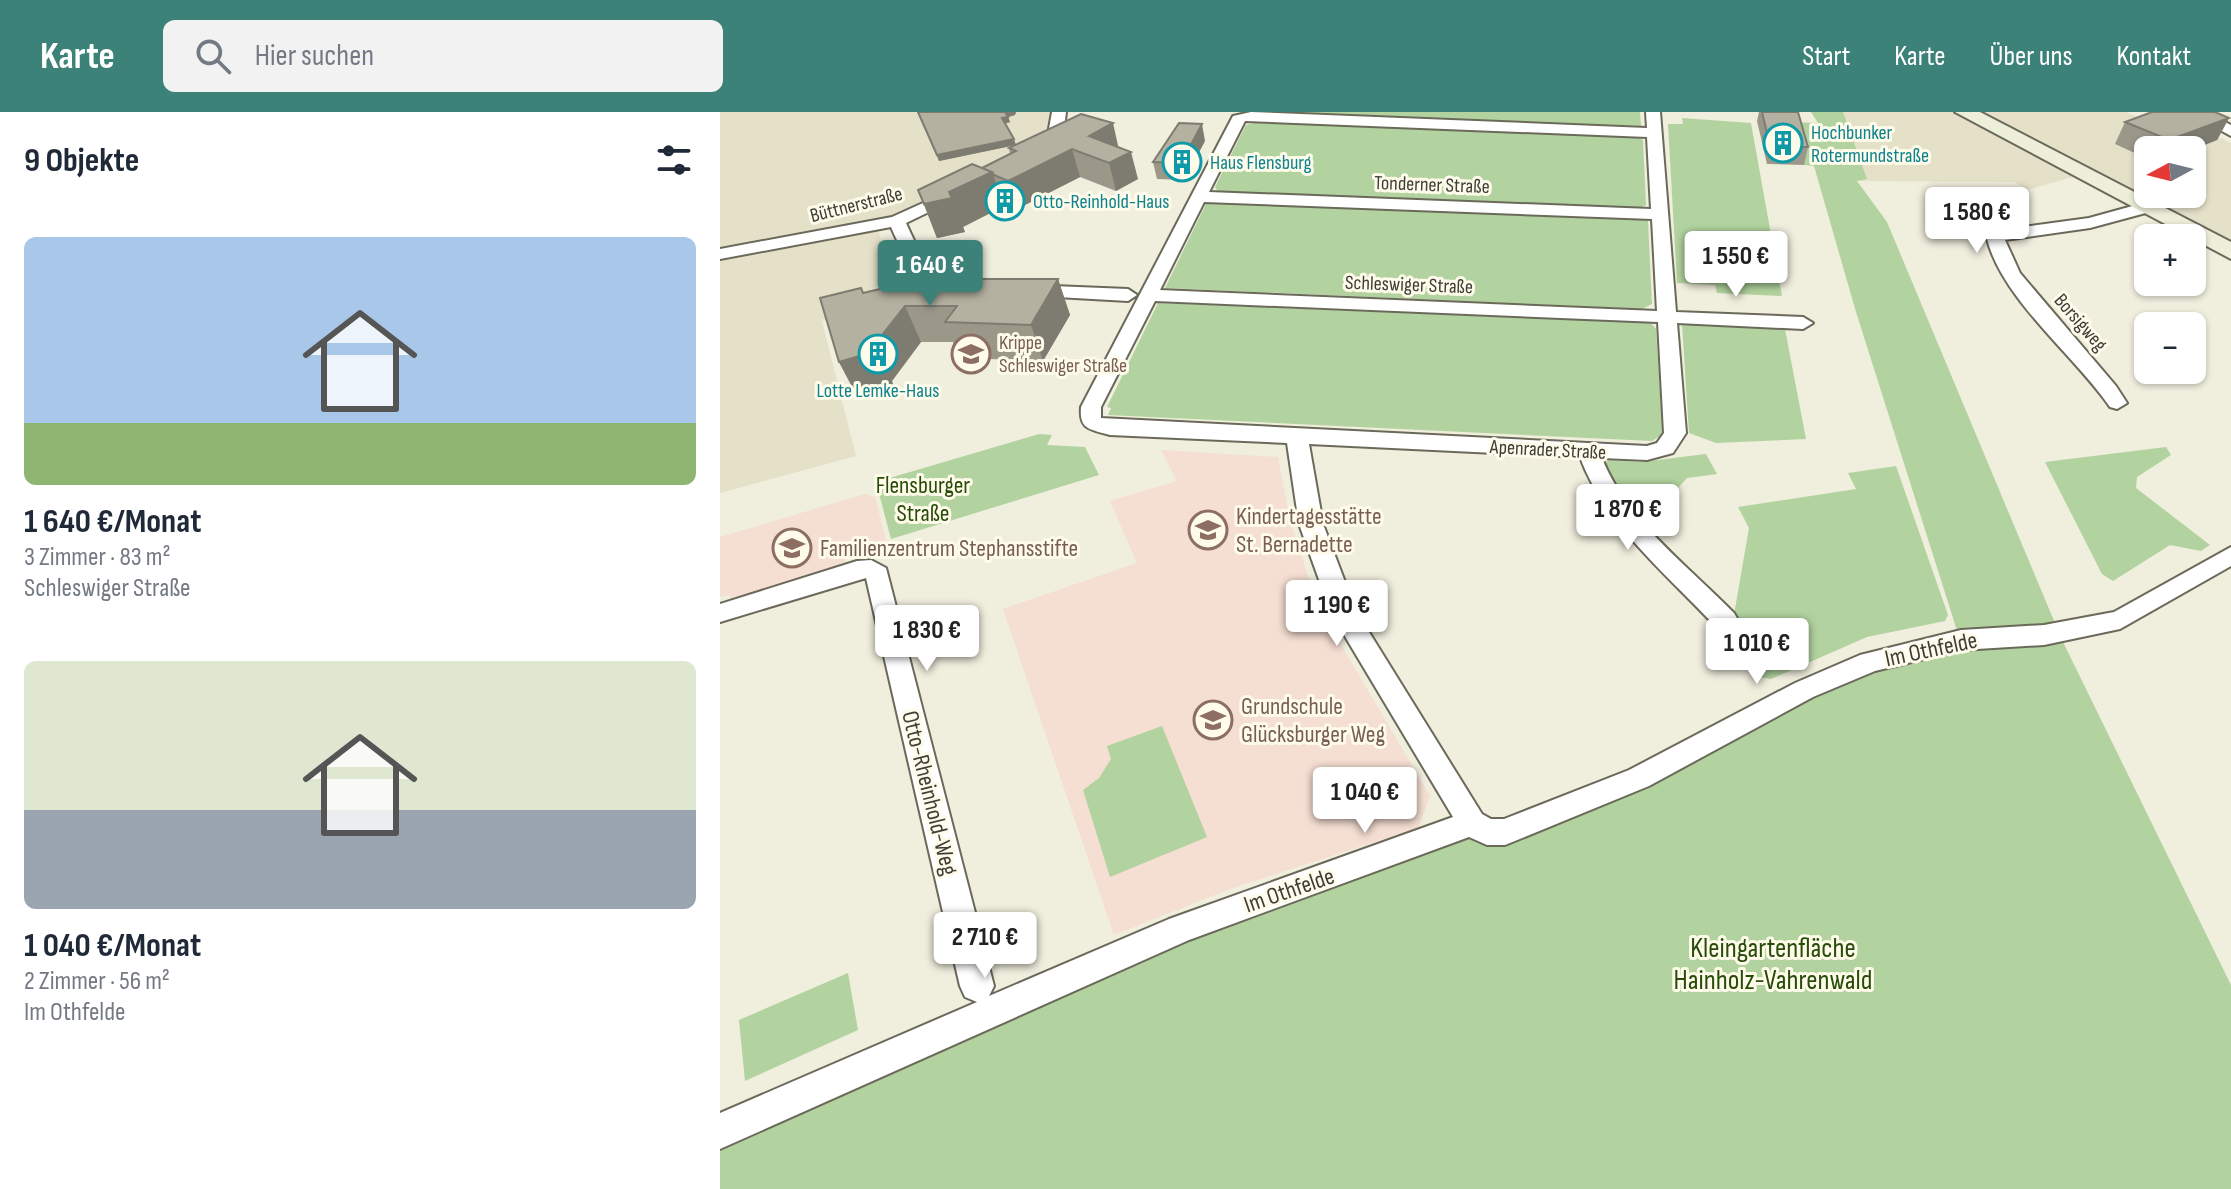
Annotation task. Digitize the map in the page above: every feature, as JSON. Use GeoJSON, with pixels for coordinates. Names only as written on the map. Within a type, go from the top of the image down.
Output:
{"type":"FeatureCollection","features":[{"type":"Feature","properties":{"kind":"street"},"geometry":{"type":"LineString","coordinates":[[1026,159],[1055,136],[1059,112]]}},
{"type":"Feature","properties":{"kind":"street","name":"Apenrader Straße"},"geometry":{"type":"LineString","coordinates":[[1149,295],[1091,407],[1090,422],[1110,428],[1658,452],[1673,442],[1675,433],[1653,112]]}},
{"type":"Feature","properties":{"kind":"street"},"geometry":{"type":"LineString","coordinates":[[1965,112],[2134,200]]}},
{"type":"Feature","properties":{"kind":"street"},"geometry":{"type":"LineString","coordinates":[[2194,112],[2231,131]]}},
{"type":"Feature","properties":{"kind":"street"},"geometry":{"type":"LineString","coordinates":[[1149,295],[1240,116],[1655,133]]}},
{"type":"Feature","properties":{"kind":"street","name":"Büttnerstraße"},"geometry":{"type":"LineString","coordinates":[[720,254],[897,221],[971,186]]}},
{"type":"Feature","properties":{"kind":"street","name":"Tonderner Straße"},"geometry":{"type":"LineString","coordinates":[[1200,197],[1662,214]]}},
{"type":"Feature","properties":{"kind":"street","name":"Borsigweg"},"geometry":{"type":"LineString","coordinates":[[2117,403],[2108,386],[2042,312],[2008,265],[1996,239],[2000,235],[2090,223],[2143,208]]}},
{"type":"Feature","properties":{"kind":"street"},"geometry":{"type":"LineString","coordinates":[[2149,208],[2226,244]]}},
{"type":"Feature","properties":{"kind":"street"},"geometry":{"type":"LineString","coordinates":[[897,221],[923,273],[939,282],[962,288],[1128,295]]}},
{"type":"Feature","properties":{"kind":"street","name":"Schleswiger Straße"},"geometry":{"type":"LineString","coordinates":[[1149,295],[1803,323]]}},
{"type":"Feature","properties":{"kind":"street"},"geometry":{"type":"LineString","coordinates":[[1297,437],[1311,524],[1344,613],[1472,823]]}},
{"type":"Feature","properties":{"kind":"street"},"geometry":{"type":"LineString","coordinates":[[1588,451],[1592,468],[1623,512],[1725,620]]}},
{"type":"Feature","properties":{"kind":"street","name":"Im Othfelde"},"geometry":{"type":"LineString","coordinates":[[720,1131],[1180,929],[1472,823],[1487,832],[1505,832],[1639,778],[1804,690],[1869,662],[1961,640],[2044,635],[2120,620],[2231,555]]}},
{"type":"Feature","properties":{"kind":"street","name":"Otto-Rheinhold-Weg"},"geometry":{"type":"LineString","coordinates":[[720,613],[857,570],[871,569],[877,574],[977,986]]}},
{"type":"Feature","properties":{"kind":"shaded area"},"geometry":{"type":"Polygon","coordinates":[[[720,112],[1059,112],[1044,148],[877,226],[900,301],[822,321],[856,456],[720,493],[720,112]]]}},
{"type":"Feature","properties":{"kind":"shaded area"},"geometry":{"type":"Polygon","coordinates":[[[1822,112],[1965,112],[2084,174],[2027,190],[2015,182],[1857,181],[1822,112]]]}},
{"type":"Feature","properties":{"kind":"shaded area"},"geometry":{"type":"Polygon","coordinates":[[[1985,112],[2126,112],[2162,127],[2199,127],[2231,143],[2231,240],[2206,227],[2206,224],[2170,208],[2206,208],[2206,136],[2134,136],[2134,190],[1985,112]]]}},
{"type":"Feature","properties":{"kind":"shaded area","name":"Grundschule Glücksburger Weg"},"geometry":{"type":"Polygon","coordinates":[[[1161,450],[1278,457],[1290,521],[1309,579],[1340,643],[1430,796],[1418,828],[1230,889],[1114,935],[1003,609],[1137,563],[1110,501],[1177,481],[1161,450]]]}},
{"type":"Feature","properties":{"kind":"shaded area","name":"Familienzentrum Stephansstifte"},"geometry":{"type":"Polygon","coordinates":[[[865,494],[875,497],[886,541],[844,554],[846,564],[731,600],[729,594],[720,597],[720,537],[865,494]]]}},
{"type":"Feature","properties":{"kind":"green space"},"geometry":{"type":"Polygon","coordinates":[[[1640,112],[1641,126],[1280,114],[1640,112]]]}},
{"type":"Feature","properties":{"kind":"green space","name":"Kleingartenfläche Hainholz-Vahrenwald"},"geometry":{"type":"Polygon","coordinates":[[[1811,112],[1843,112],[1867,179],[1857,181],[1887,222],[2062,640],[2231,985],[2231,1189],[720,1189],[720,1131],[1472,823],[1505,832],[1804,690],[1960,640],[1856,312],[1814,166],[1804,165],[1792,122],[1818,123],[1811,112]]]}},
{"type":"Feature","properties":{"kind":"green space"},"geometry":{"type":"Polygon","coordinates":[[[1682,118],[1751,123],[1782,296],[1717,293],[1715,285],[1677,283],[1668,124],[1683,124],[1682,118]]]}},
{"type":"Feature","properties":{"kind":"green space"},"geometry":{"type":"Polygon","coordinates":[[[1246,125],[1635,136],[1643,140],[1646,205],[1639,209],[1219,193],[1215,187],[1246,125]]]}},
{"type":"Feature","properties":{"kind":"green space"},"geometry":{"type":"Polygon","coordinates":[[[1216,201],[1643,217],[1648,221],[1652,304],[1642,309],[1165,288],[1206,204],[1216,201]]]}},
{"type":"Feature","properties":{"kind":"green space"},"geometry":{"type":"Polygon","coordinates":[[[1158,303],[1651,323],[1656,329],[1663,434],[1652,441],[1108,415],[1111,408],[1107,407],[1158,303]]]}},
{"type":"Feature","properties":{"kind":"green space"},"geometry":{"type":"Polygon","coordinates":[[[1682,324],[1785,329],[1806,439],[1716,443],[1689,433],[1682,324]]]}},
{"type":"Feature","properties":{"kind":"green space","name":"Flensburger Straße"},"geometry":{"type":"Polygon","coordinates":[[[1039,434],[1052,435],[1047,445],[1085,447],[1099,475],[891,539],[876,482],[1039,434]]]}},
{"type":"Feature","properties":{"kind":"green space"},"geometry":{"type":"Polygon","coordinates":[[[2166,447],[2171,455],[2137,477],[2136,488],[2210,545],[2201,551],[2170,545],[2113,581],[2102,574],[2045,462],[2166,447]]]}},
{"type":"Feature","properties":{"kind":"green space"},"geometry":{"type":"Polygon","coordinates":[[[1706,454],[1717,474],[1687,478],[1650,519],[1621,492],[1604,465],[1608,460],[1641,462],[1706,454]]]}},
{"type":"Feature","properties":{"kind":"green space"},"geometry":{"type":"Polygon","coordinates":[[[1896,466],[1948,615],[1945,621],[1867,637],[1771,679],[1759,677],[1731,632],[1749,528],[1738,507],[1856,489],[1848,473],[1896,466]]]}},
{"type":"Feature","properties":{"kind":"green space"},"geometry":{"type":"Polygon","coordinates":[[[1162,726],[1207,837],[1110,877],[1083,790],[1099,778],[1111,759],[1107,746],[1162,726]]]}},
{"type":"Feature","properties":{"kind":"green space"},"geometry":{"type":"Polygon","coordinates":[[[848,973],[858,1030],[745,1081],[739,1020],[848,973]]]}},
{"type":"Feature","properties":{"kind":"building"},"geometry":{"type":"Polygon","coordinates":[[[918,112],[1005,112],[1008,117],[1002,118],[1014,139],[937,155],[918,112]]]}},
{"type":"Feature","properties":{"kind":"building"},"geometry":{"type":"Polygon","coordinates":[[[1762,112],[1798,112],[1808,147],[1770,146],[1762,112]]]}},
{"type":"Feature","properties":{"kind":"building"},"geometry":{"type":"Polygon","coordinates":[[[2152,112],[2215,112],[2229,118],[2180,136],[2159,136],[2125,122],[2152,112]]]}},
{"type":"Feature","properties":{"kind":"building"},"geometry":{"type":"Polygon","coordinates":[[[1081,114],[1113,123],[1089,136],[1131,152],[1109,163],[1072,149],[1008,181],[982,168],[1016,151],[1009,148],[1081,114]]]}},
{"type":"Feature","properties":{"kind":"building"},"geometry":{"type":"Polygon","coordinates":[[[1179,123],[1202,124],[1181,163],[1153,162],[1179,123]]]}},
{"type":"Feature","properties":{"kind":"building"},"geometry":{"type":"Polygon","coordinates":[[[972,164],[992,172],[949,192],[952,198],[924,204],[918,190],[972,164]]]}},
{"type":"Feature","properties":{"kind":"building"},"geometry":{"type":"Polygon","coordinates":[[[966,279],[1058,279],[1031,325],[945,322],[957,306],[905,306],[875,344],[877,351],[839,362],[820,298],[861,288],[863,293],[910,282],[912,285],[931,286],[934,283],[962,284],[966,279]]]}},
{"type":"Feature","properties":{"kind":"place","name":"Hochbunker Rotermundstraße"},"geometry":{"type":"Point","coordinates":[1783,143]}},
{"type":"Feature","properties":{"kind":"place","name":"Haus Flensburg"},"geometry":{"type":"Point","coordinates":[1182,162]}},
{"type":"Feature","properties":{"kind":"place","name":"Otto-Reinhold-Haus"},"geometry":{"type":"Point","coordinates":[1005,201]}},
{"type":"Feature","properties":{"kind":"place","name":"Lotte Lemke-Haus"},"geometry":{"type":"Point","coordinates":[878,354]}},
{"type":"Feature","properties":{"kind":"place","name":"Krippe Schleswiger Straße"},"geometry":{"type":"Point","coordinates":[971,354]}},
{"type":"Feature","properties":{"kind":"place","name":"Kindertagesstätte St. Bernadette"},"geometry":{"type":"Point","coordinates":[1208,530]}},
{"type":"Feature","properties":{"kind":"place","name":"Familienzentrum Stephansstifte"},"geometry":{"type":"Point","coordinates":[792,548]}},
{"type":"Feature","properties":{"kind":"place","name":"Grundschule Glücksburger Weg"},"geometry":{"type":"Point","coordinates":[1213,720]}}]}
